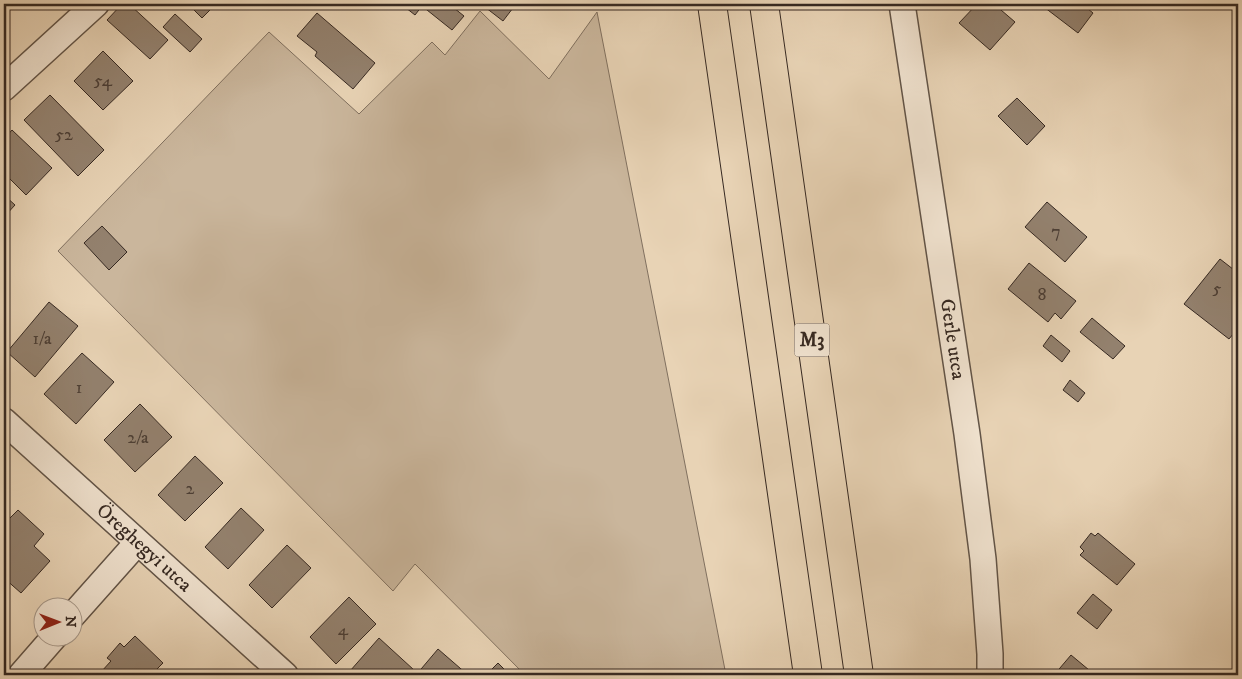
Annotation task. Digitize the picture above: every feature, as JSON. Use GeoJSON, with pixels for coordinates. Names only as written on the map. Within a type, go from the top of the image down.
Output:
{"type":"FeatureCollection","features":[{"type":"Feature","properties":{"kind":"highway"},"geometry":{"type":"LineString","coordinates":[[712,4],[808,675]]}},
{"type":"Feature","properties":{"kind":"highway","name":"M3"},"geometry":{"type":"LineString","coordinates":[[764,4],[859,675]]}},
{"type":"Feature","properties":{"kind":"street"},"geometry":{"type":"LineString","coordinates":[[4,88],[96,4]]}},
{"type":"Feature","properties":{"kind":"street","name":"Gerle utca"},"geometry":{"type":"LineString","coordinates":[[902,4],[967,434],[983,559],[990,675]]}},
{"type":"Feature","properties":{"kind":"street","name":"Öreghegyi utca"},"geometry":{"type":"LineString","coordinates":[[4,421],[285,675]]}},
{"type":"Feature","properties":{"kind":"street"},"geometry":{"type":"LineString","coordinates":[[82,605],[137,543]]}},
{"type":"Feature","properties":{"kind":"street"},"geometry":{"type":"LineString","coordinates":[[21,675],[46,646]]}},
{"type":"Feature","properties":{"kind":"shaded area"},"geometry":{"type":"Polygon","coordinates":[[[480,11],[549,79],[597,12],[726,675],[525,675],[415,564],[393,591],[58,251],[269,32],[359,114],[432,42],[445,55],[480,11]]]}},
{"type":"Feature","properties":{"kind":"building"},"geometry":{"type":"Polygon","coordinates":[[[122,4],[129,4],[168,40],[150,59],[107,20],[122,4]]]}},
{"type":"Feature","properties":{"kind":"building"},"geometry":{"type":"Polygon","coordinates":[[[188,4],[216,4],[202,18],[188,4]]]}},
{"type":"Feature","properties":{"kind":"building"},"geometry":{"type":"Polygon","coordinates":[[[401,4],[449,4],[464,16],[452,30],[422,6],[415,15],[401,4]]]}},
{"type":"Feature","properties":{"kind":"building"},"geometry":{"type":"Polygon","coordinates":[[[481,4],[516,4],[503,21],[481,4]]]}},
{"type":"Feature","properties":{"kind":"building"},"geometry":{"type":"Polygon","coordinates":[[[977,4],[994,4],[1015,22],[990,50],[959,23],[977,4]]]}},
{"type":"Feature","properties":{"kind":"building"},"geometry":{"type":"Polygon","coordinates":[[[1040,4],[1082,4],[1093,13],[1078,33],[1040,4]]]}},
{"type":"Feature","properties":{"kind":"building"},"geometry":{"type":"Polygon","coordinates":[[[317,13],[375,63],[353,89],[315,56],[317,52],[297,36],[317,13]]]}},
{"type":"Feature","properties":{"kind":"building"},"geometry":{"type":"Polygon","coordinates":[[[175,14],[202,39],[190,52],[163,27],[175,14]]]}},
{"type":"Feature","properties":{"kind":"building"},"geometry":{"type":"Polygon","coordinates":[[[103,51],[133,81],[103,110],[74,81],[103,51]]]}},
{"type":"Feature","properties":{"kind":"building"},"geometry":{"type":"Polygon","coordinates":[[[50,95],[104,150],[78,176],[24,120],[50,95]]]}},
{"type":"Feature","properties":{"kind":"building"},"geometry":{"type":"Polygon","coordinates":[[[1017,98],[1045,126],[1027,145],[998,116],[1017,98]]]}},
{"type":"Feature","properties":{"kind":"building"},"geometry":{"type":"Polygon","coordinates":[[[12,130],[52,168],[26,195],[4,173],[4,139],[12,130]]]}},
{"type":"Feature","properties":{"kind":"building"},"geometry":{"type":"Polygon","coordinates":[[[4,195],[15,205],[4,217],[4,195]]]}},
{"type":"Feature","properties":{"kind":"building"},"geometry":{"type":"Polygon","coordinates":[[[1047,202],[1087,237],[1065,262],[1025,227],[1047,202]]]}},
{"type":"Feature","properties":{"kind":"building"},"geometry":{"type":"Polygon","coordinates":[[[102,226],[127,252],[109,270],[84,243],[102,226]]]}},
{"type":"Feature","properties":{"kind":"building"},"geometry":{"type":"Polygon","coordinates":[[[1220,259],[1238,273],[1238,328],[1229,339],[1184,304],[1220,259]]]}},
{"type":"Feature","properties":{"kind":"building"},"geometry":{"type":"Polygon","coordinates":[[[1029,263],[1076,301],[1061,319],[1055,313],[1048,322],[1008,289],[1029,263]]]}},
{"type":"Feature","properties":{"kind":"building"},"geometry":{"type":"Polygon","coordinates":[[[49,302],[78,326],[35,377],[7,352],[49,302]]]}},
{"type":"Feature","properties":{"kind":"building"},"geometry":{"type":"Polygon","coordinates":[[[1092,318],[1125,346],[1113,359],[1080,332],[1092,318]]]}},
{"type":"Feature","properties":{"kind":"building"},"geometry":{"type":"Polygon","coordinates":[[[1051,335],[1070,351],[1062,362],[1043,346],[1051,335]]]}},
{"type":"Feature","properties":{"kind":"building"},"geometry":{"type":"Polygon","coordinates":[[[82,353],[114,382],[76,424],[44,394],[82,353]]]}},
{"type":"Feature","properties":{"kind":"building"},"geometry":{"type":"Polygon","coordinates":[[[1070,380],[1085,393],[1078,402],[1063,390],[1070,380]]]}},
{"type":"Feature","properties":{"kind":"building"},"geometry":{"type":"Polygon","coordinates":[[[140,404],[172,437],[135,472],[104,440],[140,404]]]}},
{"type":"Feature","properties":{"kind":"building"},"geometry":{"type":"Polygon","coordinates":[[[195,456],[223,483],[185,521],[158,495],[195,456]]]}},
{"type":"Feature","properties":{"kind":"building"},"geometry":{"type":"Polygon","coordinates":[[[241,508],[264,530],[228,569],[205,547],[241,508]]]}},
{"type":"Feature","properties":{"kind":"building"},"geometry":{"type":"Polygon","coordinates":[[[18,510],[44,534],[34,546],[50,561],[21,593],[4,578],[4,519],[6,522],[18,510]]]}},
{"type":"Feature","properties":{"kind":"building"},"geometry":{"type":"Polygon","coordinates":[[[1091,533],[1095,536],[1098,533],[1135,564],[1117,585],[1080,555],[1084,551],[1080,547],[1091,533]]]}},
{"type":"Feature","properties":{"kind":"building"},"geometry":{"type":"Polygon","coordinates":[[[287,545],[311,568],[272,608],[249,585],[287,545]]]}},
{"type":"Feature","properties":{"kind":"building"},"geometry":{"type":"Polygon","coordinates":[[[1093,594],[1112,610],[1097,629],[1077,613],[1093,594]]]}},
{"type":"Feature","properties":{"kind":"building"},"geometry":{"type":"Polygon","coordinates":[[[349,597],[376,624],[336,664],[310,637],[349,597]]]}},
{"type":"Feature","properties":{"kind":"building"},"geometry":{"type":"Polygon","coordinates":[[[135,636],[163,663],[151,675],[105,675],[101,672],[111,661],[107,658],[120,643],[124,647],[135,636]]]}},
{"type":"Feature","properties":{"kind":"building"},"geometry":{"type":"Polygon","coordinates":[[[379,638],[414,670],[409,675],[355,675],[350,671],[379,638]]]}},
{"type":"Feature","properties":{"kind":"building"},"geometry":{"type":"Polygon","coordinates":[[[438,649],[468,675],[416,675],[438,649]]]}},
{"type":"Feature","properties":{"kind":"building"},"geometry":{"type":"Polygon","coordinates":[[[1071,655],[1095,675],[1054,675],[1071,655]]]}},
{"type":"Feature","properties":{"kind":"building"},"geometry":{"type":"Polygon","coordinates":[[[498,663],[510,675],[486,675],[498,663]]]}}]}
